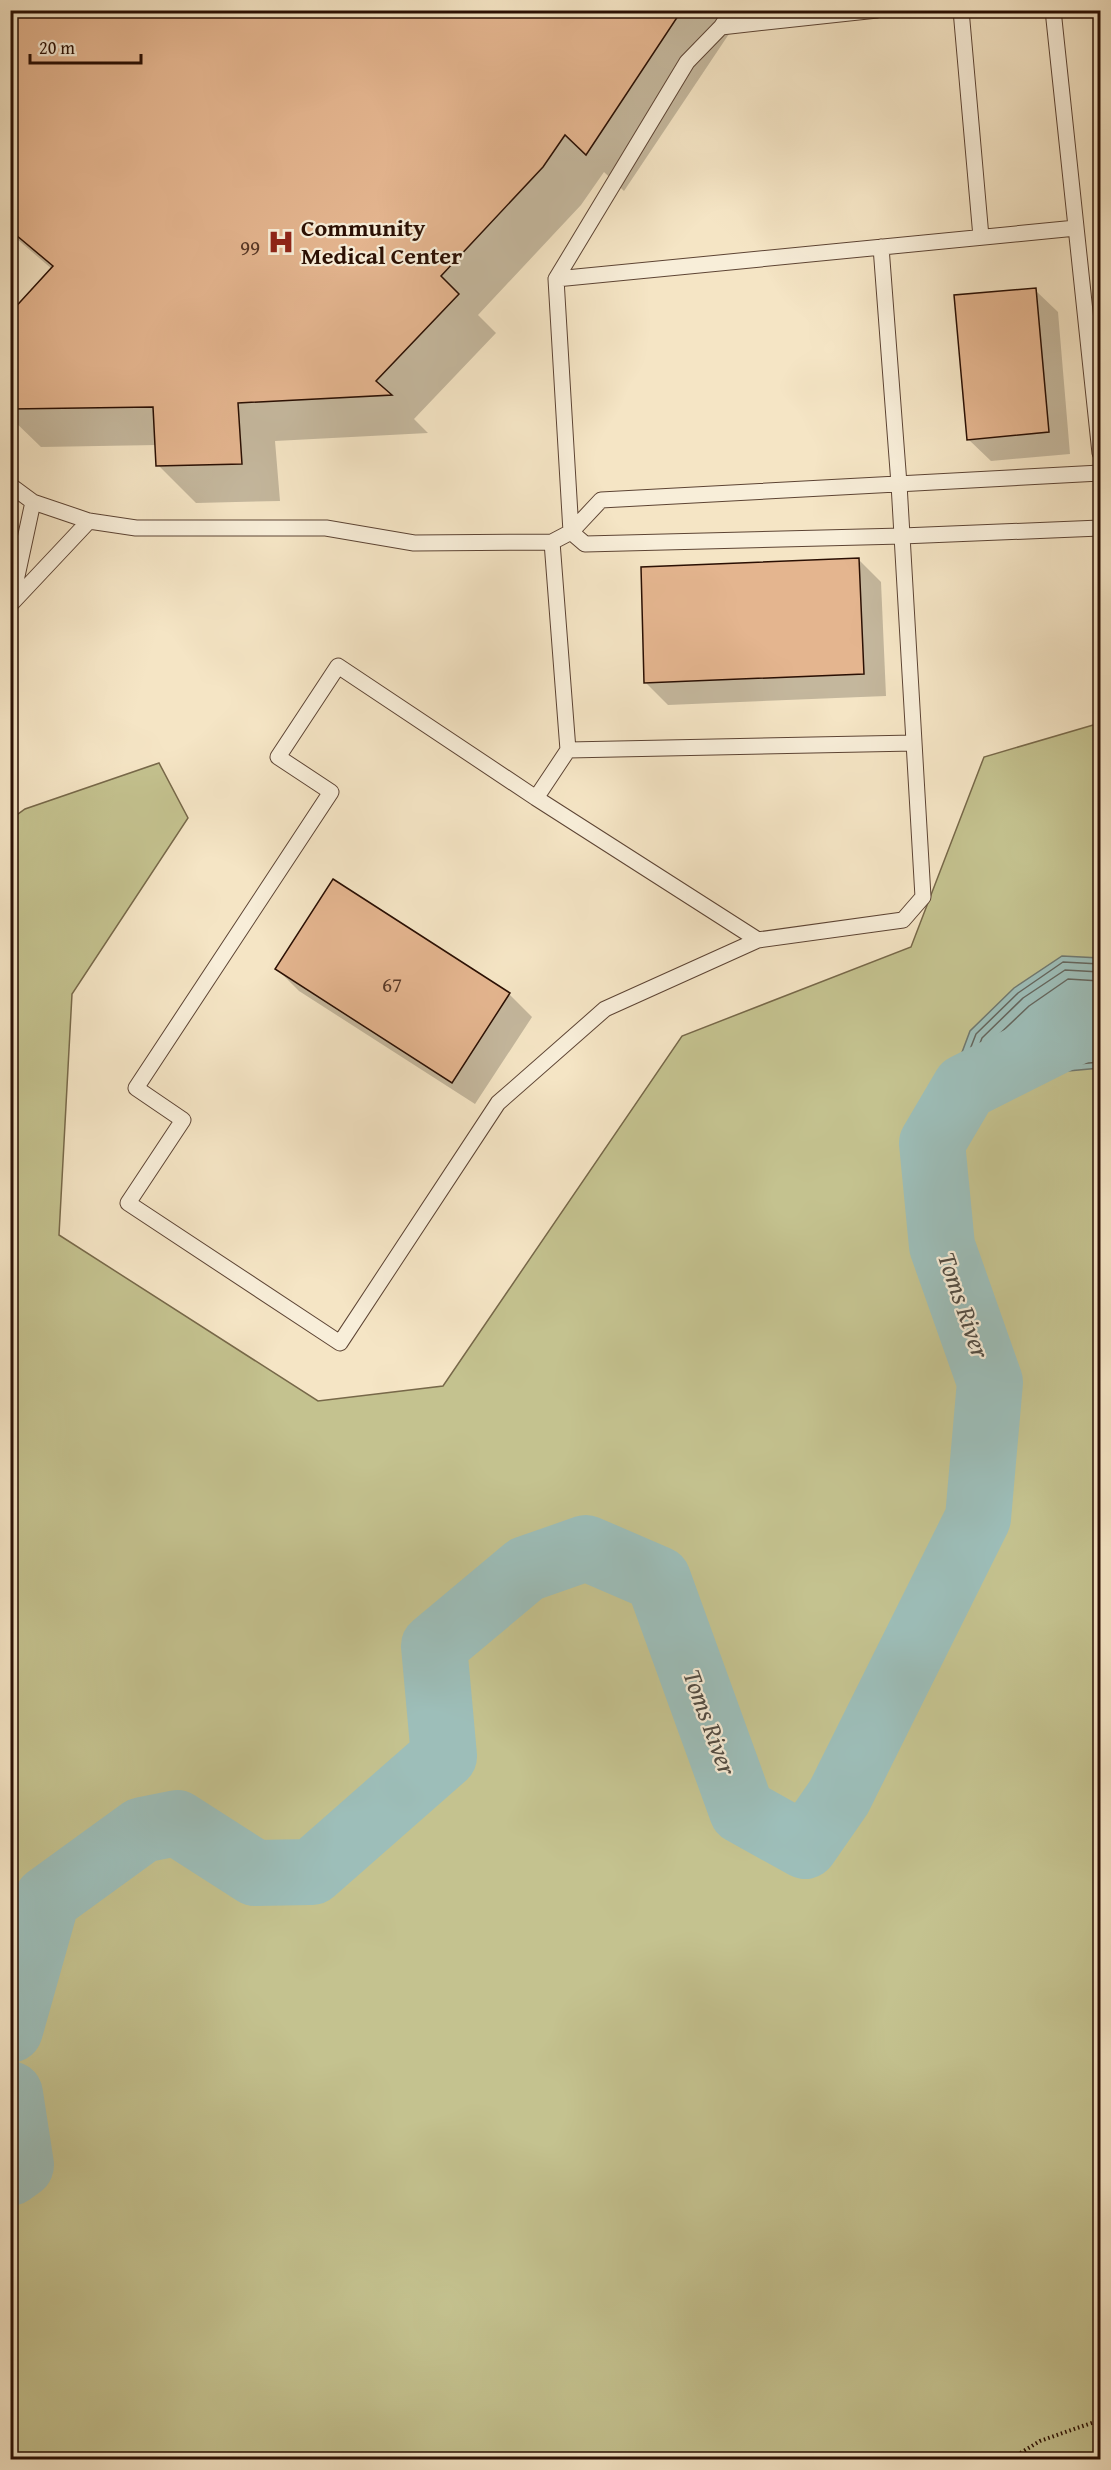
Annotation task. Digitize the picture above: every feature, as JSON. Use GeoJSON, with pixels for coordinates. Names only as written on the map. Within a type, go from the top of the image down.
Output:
{"type":"FeatureCollection","features":[{"type":"Feature","properties":{"kind":"lane"},"geometry":{"type":"LineString","coordinates":[[732,10],[721,27],[687,62],[556,279],[571,532],[585,544],[902,536],[1101,528]]}},
{"type":"Feature","properties":{"kind":"lane"},"geometry":{"type":"LineString","coordinates":[[721,27],[877,10]]}},
{"type":"Feature","properties":{"kind":"lane"},"geometry":{"type":"LineString","coordinates":[[961,10],[981,237]]}},
{"type":"Feature","properties":{"kind":"lane"},"geometry":{"type":"LineString","coordinates":[[1053,10],[1101,453]]}},
{"type":"Feature","properties":{"kind":"lane"},"geometry":{"type":"LineString","coordinates":[[556,279],[1076,228]]}},
{"type":"Feature","properties":{"kind":"lane"},"geometry":{"type":"LineString","coordinates":[[758,940],[536,798],[338,666],[278,757],[331,792],[136,1088],[183,1120],[128,1203],[340,1343],[498,1103],[605,1009],[758,940],[903,920],[923,897],[899,484],[881,247]]}},
{"type":"Feature","properties":{"kind":"lane"},"geometry":{"type":"LineString","coordinates":[[10,485],[33,502],[89,521],[136,528],[326,528],[414,543],[552,542],[571,532],[602,500],[1101,473]]}},
{"type":"Feature","properties":{"kind":"lane"},"geometry":{"type":"LineString","coordinates":[[11,605],[33,502]]}},
{"type":"Feature","properties":{"kind":"lane"},"geometry":{"type":"LineString","coordinates":[[11,605],[89,521]]}},
{"type":"Feature","properties":{"kind":"lane"},"geometry":{"type":"LineString","coordinates":[[536,798],[568,750],[552,542]]}},
{"type":"Feature","properties":{"kind":"lane"},"geometry":{"type":"LineString","coordinates":[[568,750],[914,743]]}},
{"type":"Feature","properties":{"kind":"path"},"geometry":{"type":"LineString","coordinates":[[1009,2460],[1040,2441],[1101,2420]]}},
{"type":"Feature","properties":{"kind":"shaded area"},"geometry":{"type":"Polygon","coordinates":[[[1100,723],[1100,2459],[11,2459],[10,820],[25,809],[159,763],[188,818],[72,994],[59,1235],[318,1401],[443,1386],[682,1036],[911,947],[984,757],[1100,723]]]}},
{"type":"Feature","properties":{"kind":"water"},"geometry":{"type":"Polygon","coordinates":[[[1062,956],[1100,958],[1100,1068],[1057,1072],[989,1102],[952,1079],[970,1031],[1014,988],[1062,956]]]}},
{"type":"Feature","properties":{"kind":"building","name":"Community Medical Center"},"geometry":{"type":"Polygon","coordinates":[[[10,10],[682,10],[586,155],[565,135],[543,167],[441,276],[459,294],[376,381],[392,395],[238,403],[242,464],[156,466],[153,407],[10,409],[10,313],[53,266],[10,230],[10,10]]]}},
{"type":"Feature","properties":{"kind":"building"},"geometry":{"type":"Polygon","coordinates":[[[1036,288],[1049,432],[967,440],[954,295],[1036,288]]]}},
{"type":"Feature","properties":{"kind":"building"},"geometry":{"type":"Polygon","coordinates":[[[859,558],[864,674],[644,683],[641,567],[859,558]]]}},
{"type":"Feature","properties":{"kind":"building"},"geometry":{"type":"Polygon","coordinates":[[[333,879],[510,993],[452,1083],[275,969],[333,879]]]}},
{"type":"Feature","properties":{"kind":"waterway","name":"Toms River"},"geometry":{"type":"LineString","coordinates":[[10,2030],[47,1899],[142,1830],[177,1823],[255,1873],[312,1872],[444,1756],[434,1646],[526,1569],[586,1548],[658,1579],[742,1811],[805,1846],[839,1797],[978,1518],[990,1382],[942,1246],[932,1143],[965,1087],[1100,1019]]}},
{"type":"Feature","properties":{"kind":"waterway","name":"Toms River"},"geometry":{"type":"LineString","coordinates":[[10,2094],[21,2165],[10,2173]]}},
{"type":"Feature","properties":{"kind":"place","name":"Community Medical Center"},"geometry":{"type":"Point","coordinates":[281,242]}}]}
